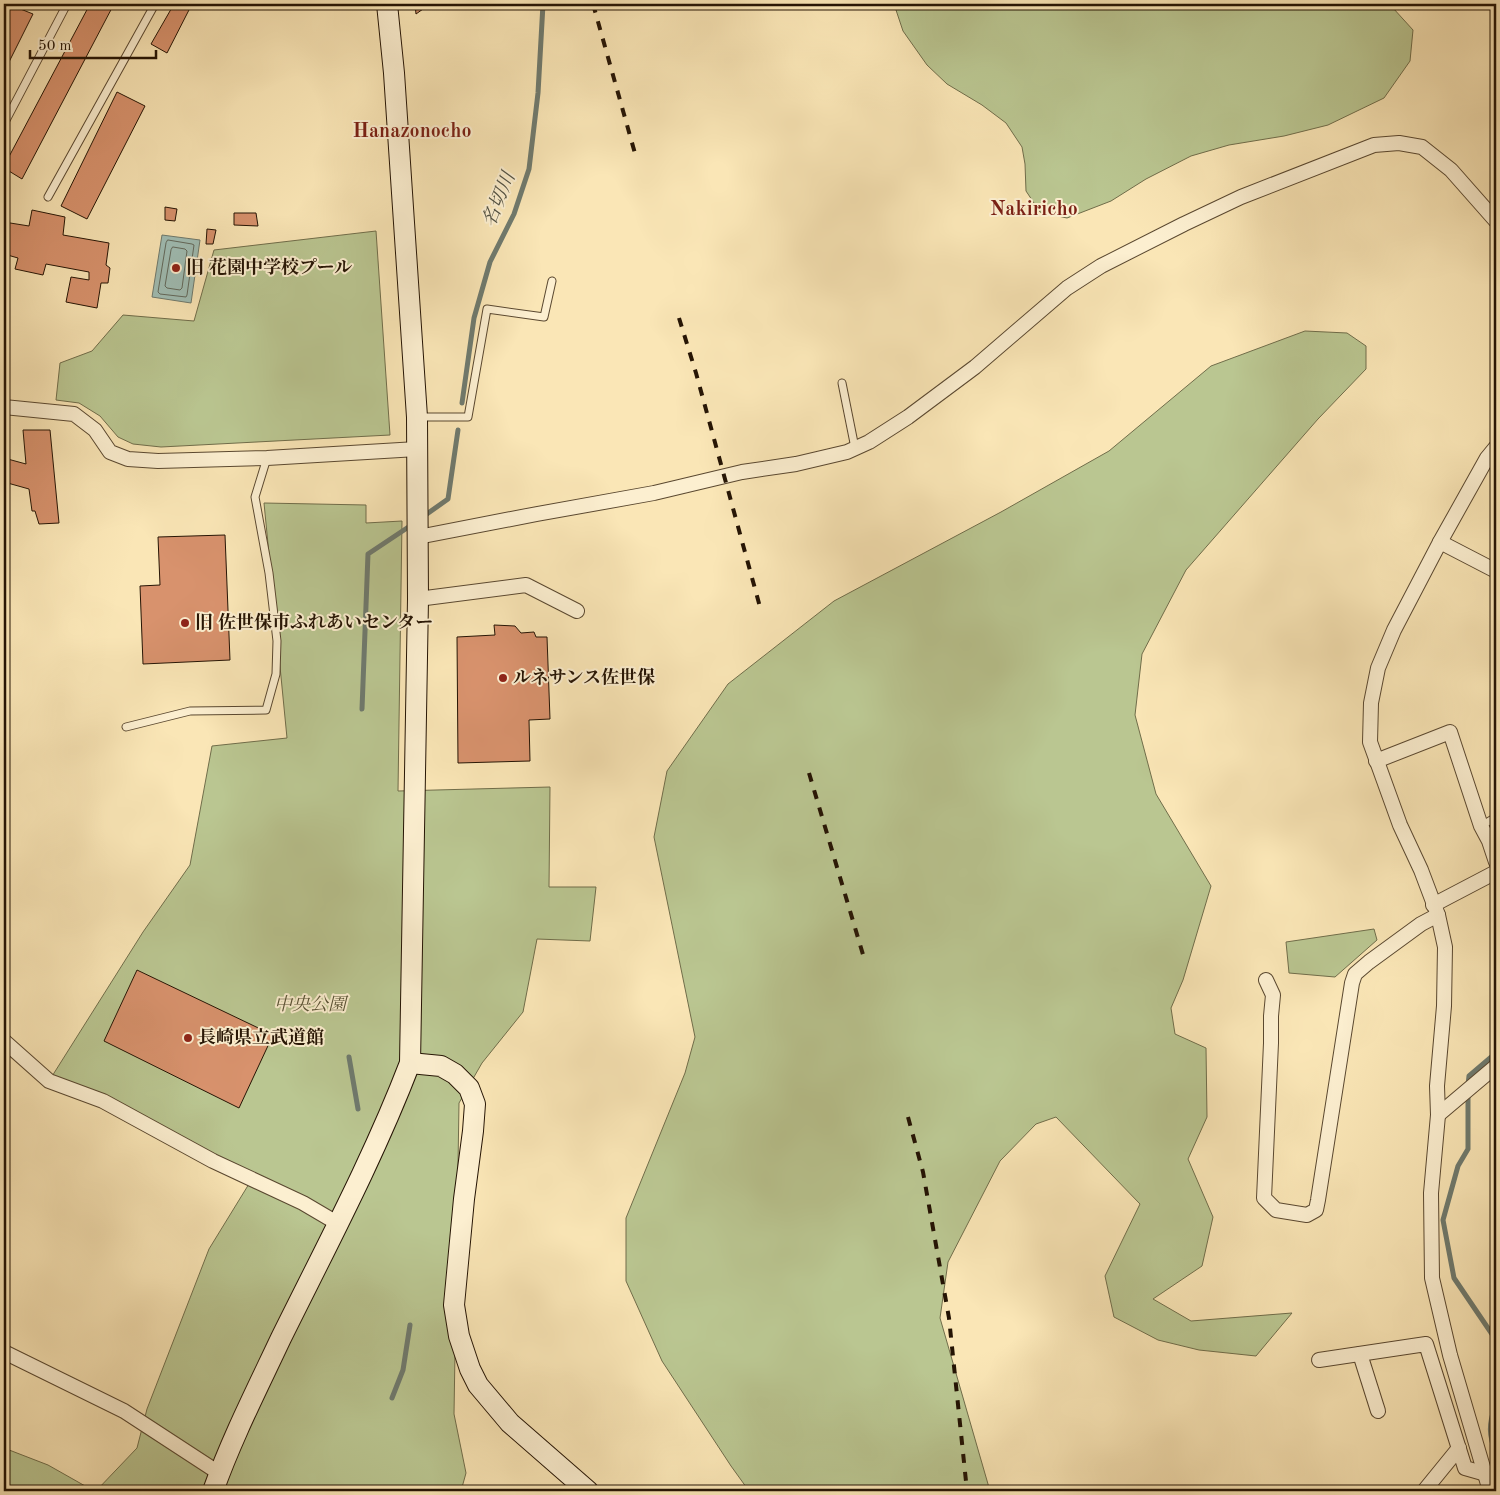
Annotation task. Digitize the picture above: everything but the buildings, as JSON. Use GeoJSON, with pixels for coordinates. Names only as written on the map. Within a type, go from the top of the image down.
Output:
{"type":"FeatureCollection","features":[{"type":"Feature","properties":{"kind":"street"},"geometry":{"type":"LineString","coordinates":[[4,1352],[124,1411],[216,1482],[240,1422],[338,1223],[395,1102],[410,1062],[418,599],[417,417],[394,83],[386,4]]}},
{"type":"Feature","properties":{"kind":"street"},"geometry":{"type":"LineString","coordinates":[[418,535],[654,493],[742,472],[796,464],[847,452],[869,442],[908,417],[975,367],[1067,288],[1100,266],[1241,198],[1374,145],[1399,143],[1422,146],[1451,170],[1496,221]]}},
{"type":"Feature","properties":{"kind":"street"},"geometry":{"type":"LineString","coordinates":[[4,407],[74,414],[95,430],[110,452],[128,459],[158,461],[267,458],[417,450]]}},
{"type":"Feature","properties":{"kind":"street"},"geometry":{"type":"LineString","coordinates":[[1490,1491],[1450,1355],[1432,1278],[1431,1193],[1438,1115],[1437,1086],[1444,1006],[1445,947],[1421,870],[1400,825],[1370,742],[1371,703],[1378,668],[1394,630],[1440,542],[1496,447]]}},
{"type":"Feature","properties":{"kind":"street"},"geometry":{"type":"LineString","coordinates":[[1440,542],[1496,571]]}},
{"type":"Feature","properties":{"kind":"street"},"geometry":{"type":"LineString","coordinates":[[418,599],[526,585],[577,611]]}},
{"type":"Feature","properties":{"kind":"street"},"geometry":{"type":"LineString","coordinates":[[1376,761],[1450,732],[1481,826],[1489,841],[1496,862]]}},
{"type":"Feature","properties":{"kind":"street"},"geometry":{"type":"LineString","coordinates":[[1266,980],[1273,995],[1270,1016],[1264,1198],[1276,1210],[1307,1216],[1316,1210],[1318,1200],[1342,1042],[1355,974],[1421,924],[1435,910],[1496,872]]}},
{"type":"Feature","properties":{"kind":"street"},"geometry":{"type":"LineString","coordinates":[[4,1042],[49,1081],[103,1101],[212,1161],[303,1203],[338,1223]]}},
{"type":"Feature","properties":{"kind":"street"},"geometry":{"type":"LineString","coordinates":[[410,1062],[441,1066],[455,1074],[469,1088],[475,1104],[474,1131],[464,1199],[454,1304],[459,1336],[470,1369],[478,1385],[510,1423],[588,1491]]}},
{"type":"Feature","properties":{"kind":"street"},"geometry":{"type":"LineString","coordinates":[[1438,1115],[1496,1066]]}},
{"type":"Feature","properties":{"kind":"street"},"geometry":{"type":"LineString","coordinates":[[1319,1360],[1426,1344],[1465,1468],[1486,1474]]}},
{"type":"Feature","properties":{"kind":"street"},"geometry":{"type":"LineString","coordinates":[[1360,1354],[1378,1411]]}},
{"type":"Feature","properties":{"kind":"street"},"geometry":{"type":"LineString","coordinates":[[1424,1491],[1459,1448]]}},
{"type":"Feature","properties":{"kind":"lane"},"geometry":{"type":"LineString","coordinates":[[4,124],[67,4]]}},
{"type":"Feature","properties":{"kind":"lane"},"geometry":{"type":"LineString","coordinates":[[48,197],[154,4]]}},
{"type":"Feature","properties":{"kind":"lane"},"geometry":{"type":"LineString","coordinates":[[417,417],[468,417],[487,309],[544,317],[552,281]]}},
{"type":"Feature","properties":{"kind":"lane"},"geometry":{"type":"LineString","coordinates":[[842,383],[854,448]]}},
{"type":"Feature","properties":{"kind":"lane"},"geometry":{"type":"LineString","coordinates":[[126,727],[190,711],[266,710],[276,674],[277,641],[269,573],[254,497],[267,458]]}},
{"type":"Feature","properties":{"kind":"lane"},"geometry":{"type":"LineString","coordinates":[[1481,826],[1496,817]]}},
{"type":"Feature","properties":{"kind":"green space"},"geometry":{"type":"Polygon","coordinates":[[[894,4],[1383,4],[1393,8],[1413,30],[1410,61],[1384,98],[1328,125],[1284,136],[1229,145],[1191,156],[1146,179],[1111,201],[1067,218],[1040,212],[1026,191],[1022,147],[1006,123],[982,105],[947,84],[927,65],[903,31],[894,4]]]}},
{"type":"Feature","properties":{"kind":"green space"},"geometry":{"type":"Polygon","coordinates":[[[376,231],[390,435],[161,447],[133,444],[118,437],[100,416],[79,403],[56,400],[60,363],[92,351],[123,315],[194,321],[214,250],[376,231]]]}},
{"type":"Feature","properties":{"kind":"green space"},"geometry":{"type":"Polygon","coordinates":[[[1305,331],[1347,333],[1366,346],[1366,369],[1318,419],[1186,570],[1142,654],[1135,715],[1156,794],[1211,886],[1183,980],[1171,1008],[1175,1034],[1206,1048],[1207,1117],[1188,1159],[1213,1217],[1202,1266],[1153,1299],[1191,1321],[1292,1313],[1256,1356],[1199,1350],[1158,1340],[1114,1317],[1105,1276],[1140,1204],[1056,1117],[1036,1124],[1000,1161],[948,1262],[940,1318],[990,1491],[749,1491],[662,1361],[626,1281],[626,1218],[685,1073],[695,1037],[654,837],[667,771],[728,684],[834,601],[1001,512],[1109,451],[1211,366],[1305,331]]]}},
{"type":"Feature","properties":{"kind":"green space","name":"中央公園"},"geometry":{"type":"Polygon","coordinates":[[[264,503],[366,505],[366,523],[402,521],[398,791],[550,787],[549,887],[596,887],[590,941],[537,939],[523,1012],[482,1063],[459,1103],[454,1414],[466,1473],[461,1491],[96,1491],[137,1448],[147,1409],[209,1249],[252,1179],[49,1081],[143,932],[190,865],[212,746],[287,738],[264,503]]]}},
{"type":"Feature","properties":{"kind":"green space"},"geometry":{"type":"Polygon","coordinates":[[[1374,929],[1377,940],[1335,977],[1289,973],[1286,942],[1374,929]]]}},
{"type":"Feature","properties":{"kind":"green space"},"geometry":{"type":"Polygon","coordinates":[[[4,1448],[48,1465],[94,1491],[4,1491],[4,1448]]]}},
{"type":"Feature","properties":{"kind":"water","name":"旧 花園中学校プール"},"geometry":{"type":"Polygon","coordinates":[[[162,235],[200,240],[191,303],[152,297],[162,235]]]}},
{"type":"Feature","properties":{"kind":"waterway","name":"名切川"},"geometry":{"type":"LineString","coordinates":[[462,403],[474,318],[490,262],[514,214],[529,169],[538,93],[543,4]]}},
{"type":"Feature","properties":{"kind":"waterway","name":"名切川"},"geometry":{"type":"LineString","coordinates":[[424,516],[448,499],[458,430]]}},
{"type":"Feature","properties":{"kind":"waterway","name":"名切川"},"geometry":{"type":"LineString","coordinates":[[362,709],[368,554],[413,524]]}},
{"type":"Feature","properties":{"kind":"waterway"},"geometry":{"type":"LineString","coordinates":[[1468,1085],[1469,1076],[1496,1053]]}},
{"type":"Feature","properties":{"kind":"waterway","name":"名切川"},"geometry":{"type":"LineString","coordinates":[[349,1057],[358,1109]]}},
{"type":"Feature","properties":{"kind":"waterway"},"geometry":{"type":"LineString","coordinates":[[1468,1093],[1468,1149],[1458,1166],[1443,1220],[1454,1278],[1496,1340]]}},
{"type":"Feature","properties":{"kind":"waterway","name":"名切川"},"geometry":{"type":"LineString","coordinates":[[392,1398],[403,1370],[410,1325]]}},
{"type":"Feature","properties":{"kind":"waterway"},"geometry":{"type":"LineString","coordinates":[[1496,1403],[1490,1430],[1496,1456]]}},
{"type":"Feature","properties":{"kind":"railway"},"geometry":{"type":"LineString","coordinates":[[593,4],[636,157]]}},
{"type":"Feature","properties":{"kind":"railway"},"geometry":{"type":"LineString","coordinates":[[679,318],[696,373],[760,607]]}},
{"type":"Feature","properties":{"kind":"railway"},"geometry":{"type":"LineString","coordinates":[[809,773],[864,958]]}},
{"type":"Feature","properties":{"kind":"railway"},"geometry":{"type":"LineString","coordinates":[[908,1117],[923,1172],[949,1318],[967,1491]]}},
{"type":"Feature","properties":{"kind":"place","name":"旧 花園中学校プール"},"geometry":{"type":"Point","coordinates":[176,268]}},
{"type":"Feature","properties":{"kind":"place","name":"旧 佐世保市ふれあいセンター"},"geometry":{"type":"Point","coordinates":[185,623]}},
{"type":"Feature","properties":{"kind":"place","name":"ルネサンス佐世保"},"geometry":{"type":"Point","coordinates":[503,678]}},
{"type":"Feature","properties":{"kind":"place","name":"長崎県立武道館"},"geometry":{"type":"Point","coordinates":[188,1038]}},
{"type":"Feature","properties":{"kind":"district","name":"Hanazonocho"},"geometry":{"type":"Point","coordinates":[412,132]}},
{"type":"Feature","properties":{"kind":"district","name":"Nakiricho"},"geometry":{"type":"Point","coordinates":[1034,210]}}]}
